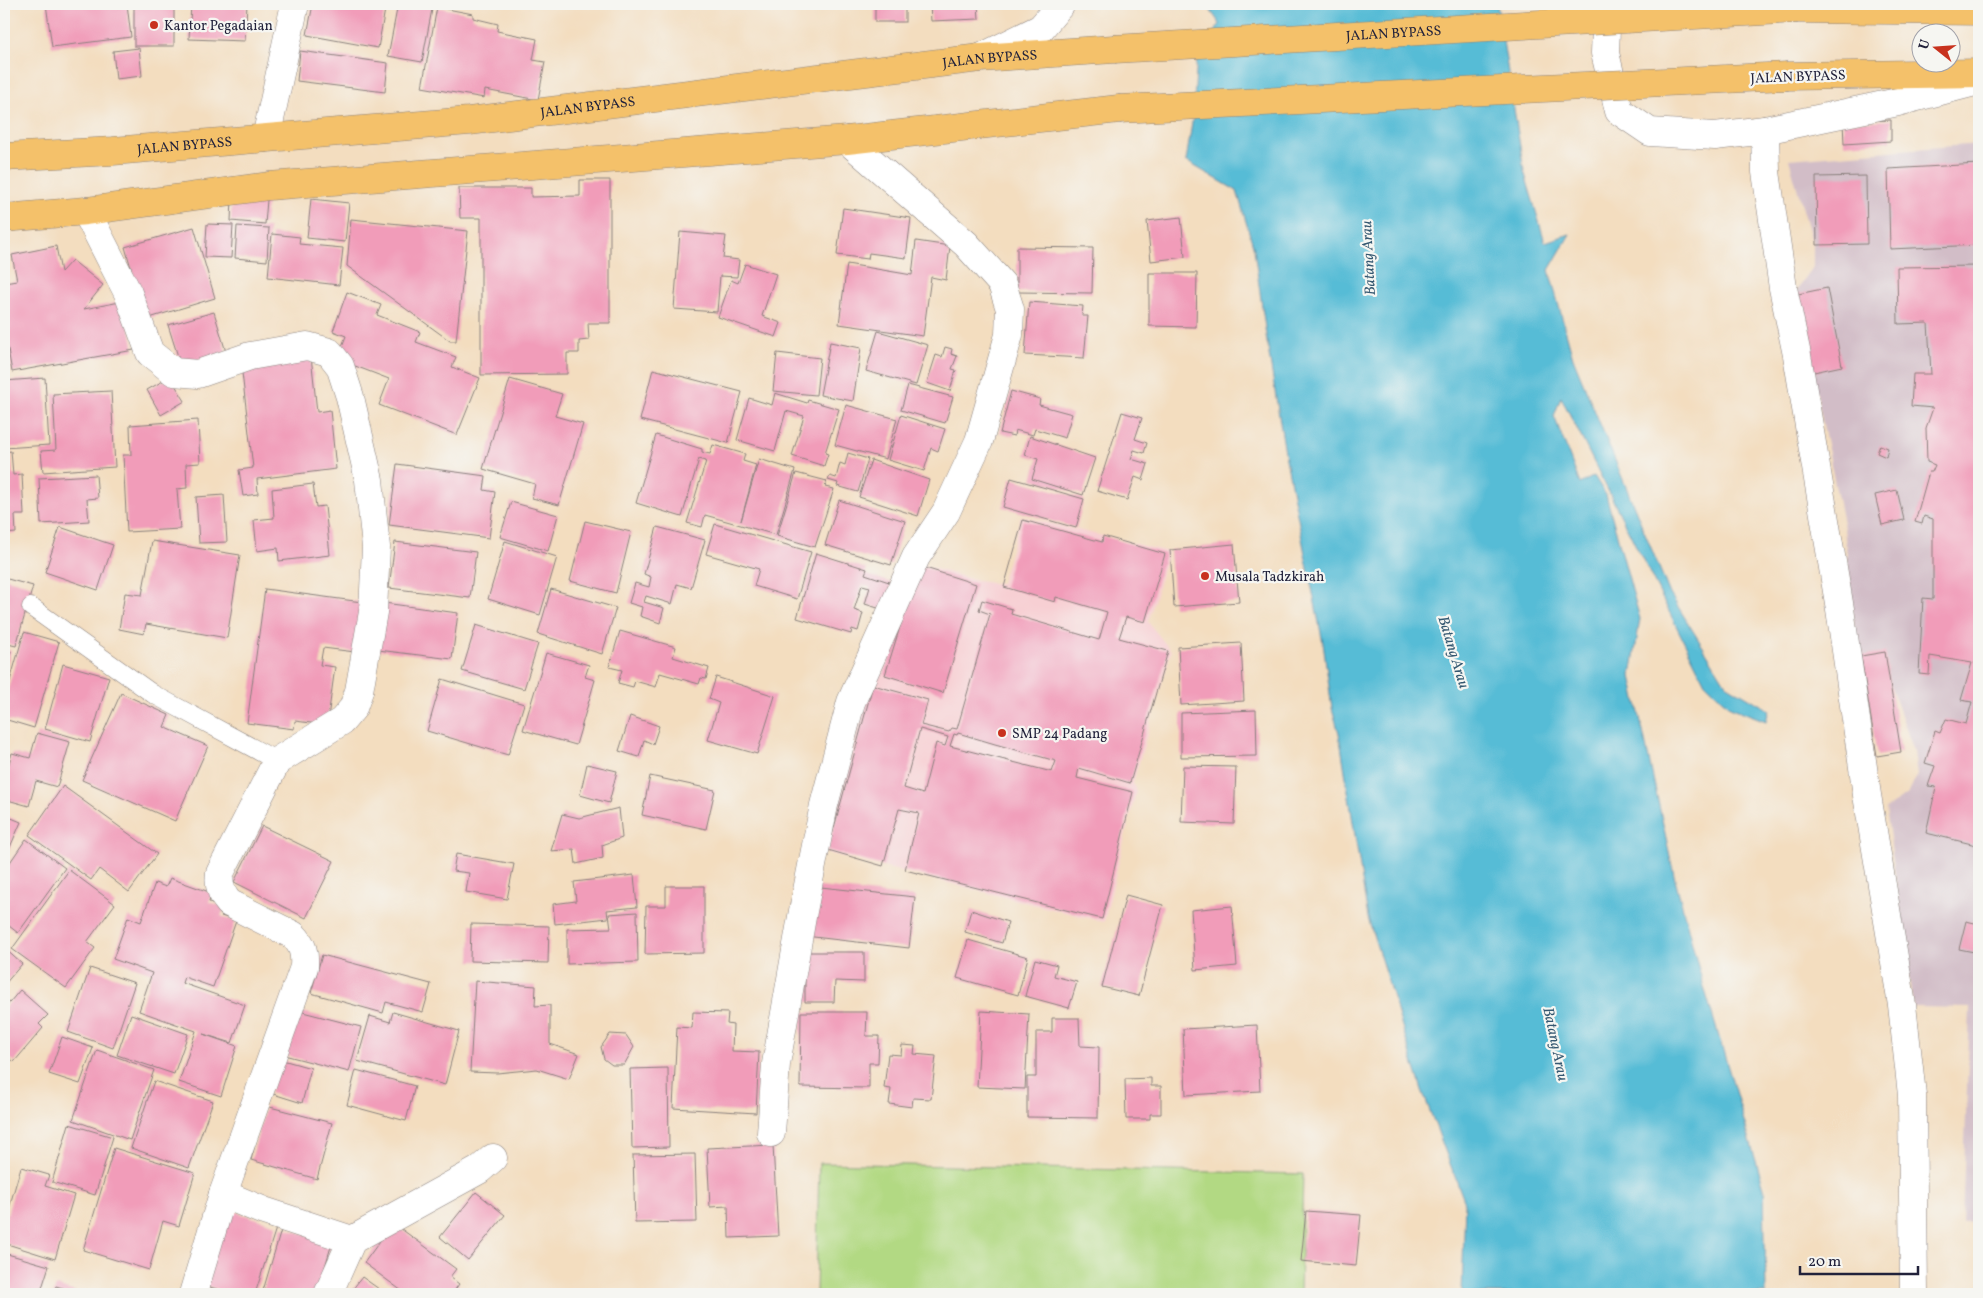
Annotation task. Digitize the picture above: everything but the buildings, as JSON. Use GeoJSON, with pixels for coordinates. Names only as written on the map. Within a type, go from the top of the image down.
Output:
{"type":"FeatureCollection","features":[{"type":"Feature","properties":{"kind":"highway","name":"JALAN BYPASS"},"geometry":{"type":"LineString","coordinates":[[4,157],[113,151],[468,121],[980,58],[1797,9],[1879,6],[1979,11]]}},
{"type":"Feature","properties":{"kind":"highway","name":"JALAN BYPASS"},"geometry":{"type":"LineString","coordinates":[[4,218],[269,186],[847,140],[1119,109],[1788,76],[1979,72]]}},
{"type":"Feature","properties":{"kind":"street"},"geometry":{"type":"LineString","coordinates":[[266,138],[295,4]]}},
{"type":"Feature","properties":{"kind":"street"},"geometry":{"type":"LineString","coordinates":[[980,58],[1041,28],[1062,4]]}},
{"type":"Feature","properties":{"kind":"street"},"geometry":{"type":"LineString","coordinates":[[1607,4],[1605,53],[1619,111],[1650,132],[1715,136],[1766,130],[1898,102],[1979,81]]}},
{"type":"Feature","properties":{"kind":"street"},"geometry":{"type":"LineString","coordinates":[[1766,130],[1766,172],[1782,288],[1797,355],[1837,589],[1867,795],[1902,1005],[1912,1095],[1914,1294]]}},
{"type":"Feature","properties":{"kind":"street"},"geometry":{"type":"LineString","coordinates":[[771,1133],[776,1064],[803,911],[824,805],[851,702],[916,557],[946,512],[979,441],[1009,335],[1010,309],[1002,284],[966,244],[847,140]]}},
{"type":"Feature","properties":{"kind":"street"},"geometry":{"type":"LineString","coordinates":[[74,211],[128,293],[150,353],[174,372],[198,374],[250,356],[307,346],[329,352],[340,366],[350,397],[369,480],[376,547],[373,612],[360,691],[353,708],[342,722],[278,761],[220,872],[220,889],[229,903],[293,935],[301,943],[304,953],[304,967],[223,1194],[193,1294]]}},
{"type":"Feature","properties":{"kind":"street"},"geometry":{"type":"LineString","coordinates":[[328,1294],[352,1240],[479,1170],[493,1158]]}},
{"type":"Feature","properties":{"kind":"street"},"geometry":{"type":"LineString","coordinates":[[223,1194],[264,1211],[352,1240]]}},
{"type":"Feature","properties":{"kind":"lane"},"geometry":{"type":"LineString","coordinates":[[31,607],[153,694],[278,761]]}},
{"type":"Feature","properties":{"kind":"shaded area"},"geometry":{"type":"Polygon","coordinates":[[[1979,144],[1979,1221],[1962,1222],[1970,1008],[1913,1007],[1886,808],[1908,794],[1917,775],[1914,751],[1890,684],[1885,652],[1861,656],[1856,642],[1844,528],[1796,291],[1813,267],[1813,245],[1789,159],[1979,144]]]}},
{"type":"Feature","properties":{"kind":"shaded area","name":"SMP 24 Padang"},"geometry":{"type":"Polygon","coordinates":[[[1021,516],[1168,552],[1148,622],[1171,651],[1133,783],[1136,792],[1104,922],[824,852],[871,683],[882,673],[916,563],[977,581],[1001,584],[1021,516]]]}},
{"type":"Feature","properties":{"kind":"green space"},"geometry":{"type":"Polygon","coordinates":[[[819,1163],[1303,1174],[1300,1294],[816,1294],[819,1163]]]}},
{"type":"Feature","properties":{"kind":"water","name":"Batang Arau"},"geometry":{"type":"Polygon","coordinates":[[[1206,4],[1497,4],[1524,171],[1545,242],[1570,234],[1549,270],[1573,358],[1670,594],[1726,684],[1769,710],[1766,721],[1730,707],[1705,683],[1561,397],[1554,416],[1580,484],[1594,476],[1606,495],[1640,619],[1631,676],[1674,875],[1699,970],[1764,1188],[1766,1294],[1462,1294],[1465,1203],[1422,1090],[1368,918],[1339,733],[1332,708],[1323,643],[1286,459],[1254,249],[1237,191],[1186,161],[1193,117],[1197,56],[1220,24],[1206,4]]]}},
{"type":"Feature","properties":{"kind":"place","name":"Kantor Pegadaian"},"geometry":{"type":"Point","coordinates":[154,25]}},
{"type":"Feature","properties":{"kind":"place","name":"Musala Tadzkirah"},"geometry":{"type":"Point","coordinates":[1205,576]}},
{"type":"Feature","properties":{"kind":"place","name":"SMP 24 Padang"},"geometry":{"type":"Point","coordinates":[1002,733]}}]}
